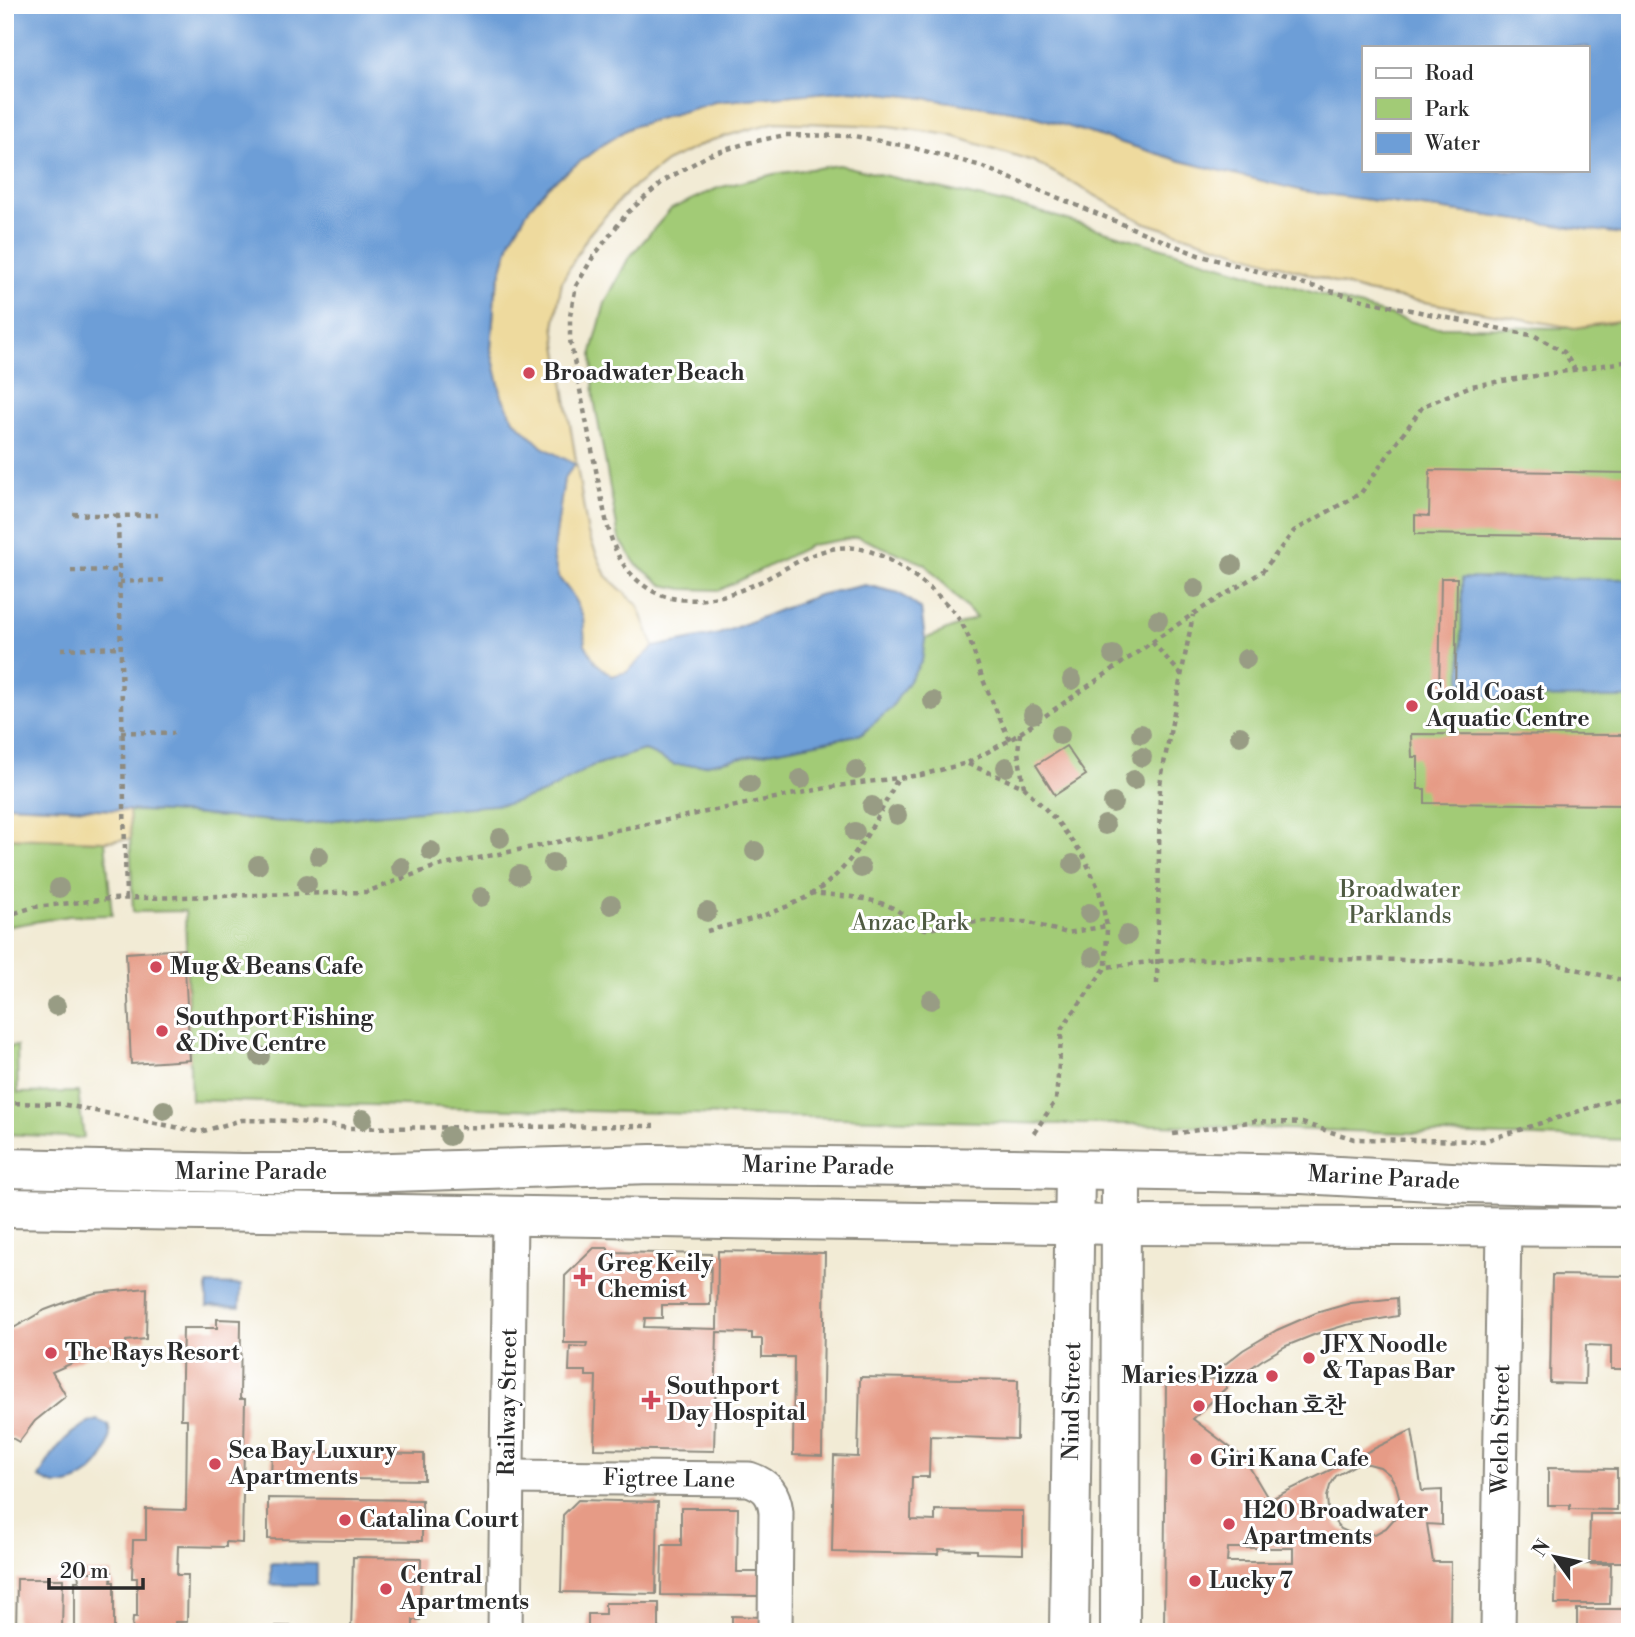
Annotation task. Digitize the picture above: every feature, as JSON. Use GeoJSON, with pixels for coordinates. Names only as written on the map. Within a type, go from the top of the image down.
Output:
{"type":"FeatureCollection","features":[{"type":"Feature","properties":{"kind":"main road","name":"Marine Parade"},"geometry":{"type":"LineString","coordinates":[[5,1168],[360,1173],[651,1164],[1301,1174],[1470,1184],[1630,1187]]}},
{"type":"Feature","properties":{"kind":"main road","name":"Nind Street"},"geometry":{"type":"LineString","coordinates":[[1069,1632],[1075,1170]]}},
{"type":"Feature","properties":{"kind":"main road"},"geometry":{"type":"LineString","coordinates":[[1120,1632],[1121,1171]]}},
{"type":"Feature","properties":{"kind":"main road","name":"Marine Parade"},"geometry":{"type":"LineString","coordinates":[[5,1208],[1122,1225],[1630,1227]]}},
{"type":"Feature","properties":{"kind":"main road"},"geometry":{"type":"LineString","coordinates":[[1074,1307],[1097,1300],[1121,1309]]}},
{"type":"Feature","properties":{"kind":"main road"},"geometry":{"type":"LineString","coordinates":[[1070,1513],[1122,1513]]}},
{"type":"Feature","properties":{"kind":"street","name":"Railway Street"},"geometry":{"type":"LineString","coordinates":[[505,1632],[510,1214]]}},
{"type":"Feature","properties":{"kind":"street","name":"Welch Street"},"geometry":{"type":"LineString","coordinates":[[1498,1632],[1504,1226]]}},
{"type":"Feature","properties":{"kind":"street","name":"Figtree Lane"},"geometry":{"type":"LineString","coordinates":[[506,1477],[750,1479],[761,1483],[775,1500],[775,1632]]}},
{"type":"Feature","properties":{"kind":"path"},"geometry":{"type":"LineString","coordinates":[[1010,740],[983,681],[967,632],[953,611],[910,573],[881,556],[856,548],[828,549],[802,558],[755,584],[707,600],[661,596],[639,583],[619,557],[607,525],[570,340],[570,316],[576,286],[593,257],[627,213],[665,180],[709,155],[785,135],[854,136],[906,146],[978,165],[1198,255],[1367,301],[1535,336],[1564,352],[1576,370]]}},
{"type":"Feature","properties":{"kind":"path"},"geometry":{"type":"LineString","coordinates":[[5,916],[34,907],[126,899],[366,892],[434,867],[824,788],[922,775],[967,764],[1010,740],[1193,614],[1262,572],[1294,531],[1361,493],[1423,406],[1471,386],[1630,361]]}},
{"type":"Feature","properties":{"kind":"path"},"geometry":{"type":"LineString","coordinates":[[73,514],[158,515]]}},
{"type":"Feature","properties":{"kind":"path"},"geometry":{"type":"LineString","coordinates":[[118,516],[126,899]]}},
{"type":"Feature","properties":{"kind":"path"},"geometry":{"type":"LineString","coordinates":[[71,572],[118,570]]}},
{"type":"Feature","properties":{"kind":"path"},"geometry":{"type":"LineString","coordinates":[[119,582],[167,580]]}},
{"type":"Feature","properties":{"kind":"path"},"geometry":{"type":"LineString","coordinates":[[1157,984],[1160,784],[1193,614]]}},
{"type":"Feature","properties":{"kind":"path"},"geometry":{"type":"LineString","coordinates":[[1152,642],[1182,675]]}},
{"type":"Feature","properties":{"kind":"path"},"geometry":{"type":"LineString","coordinates":[[61,649],[120,647]]}},
{"type":"Feature","properties":{"kind":"path"},"geometry":{"type":"LineString","coordinates":[[121,732],[174,733]]}},
{"type":"Feature","properties":{"kind":"path"},"geometry":{"type":"LineString","coordinates":[[1020,733],[1018,752],[1024,787]]}},
{"type":"Feature","properties":{"kind":"path"},"geometry":{"type":"LineString","coordinates":[[967,764],[1024,787],[1056,820],[1083,855],[1099,890],[1107,926],[1106,967],[1062,1028],[1056,1100],[1034,1138]]}},
{"type":"Feature","properties":{"kind":"path"},"geometry":{"type":"LineString","coordinates":[[707,931],[756,918],[800,901],[833,878],[848,862],[899,777]]}},
{"type":"Feature","properties":{"kind":"path"},"geometry":{"type":"LineString","coordinates":[[810,893],[871,900],[894,908],[918,927],[926,929],[984,921],[1026,922],[1067,933],[1107,926]]}},
{"type":"Feature","properties":{"kind":"path"},"geometry":{"type":"LineString","coordinates":[[1106,967],[1158,961],[1270,958],[1546,962],[1630,982]]}},
{"type":"Feature","properties":{"kind":"path"},"geometry":{"type":"LineString","coordinates":[[1161,1136],[1255,1121],[1302,1123],[1354,1139],[1394,1138],[1469,1143],[1484,1141],[1630,1095]]}},
{"type":"Feature","properties":{"kind":"path"},"geometry":{"type":"LineString","coordinates":[[5,1103],[61,1104],[200,1132],[242,1121],[291,1121],[349,1128],[658,1126]]}},
{"type":"Feature","properties":{"kind":"green space"},"geometry":{"type":"Polygon","coordinates":[[[839,165],[1030,209],[1430,327],[1575,328],[1630,319],[1630,1140],[191,1100],[185,911],[133,912],[129,811],[305,824],[544,793],[592,766],[644,750],[675,765],[702,765],[862,734],[922,661],[925,639],[976,618],[925,564],[858,537],[811,545],[720,590],[683,589],[663,585],[636,564],[619,538],[594,399],[592,352],[605,303],[628,259],[671,209],[718,188],[774,174],[839,165]]]}},
{"type":"Feature","properties":{"kind":"green space"},"geometry":{"type":"Polygon","coordinates":[[[5,838],[105,841],[112,915],[69,916],[5,927],[5,838]]]}},
{"type":"Feature","properties":{"kind":"green space"},"geometry":{"type":"Polygon","coordinates":[[[17,1046],[18,1093],[78,1092],[84,1138],[5,1134],[5,1047],[17,1046]]]}},
{"type":"Feature","properties":{"kind":"sand","name":"Broadwater Beach"},"geometry":{"type":"Polygon","coordinates":[[[852,90],[1024,113],[1181,161],[1303,191],[1630,235],[1630,319],[1575,328],[1366,292],[1143,222],[1033,161],[949,135],[889,126],[775,122],[709,141],[666,162],[626,193],[589,234],[562,281],[554,326],[588,534],[606,576],[638,605],[654,647],[627,672],[611,676],[595,662],[585,644],[583,617],[572,594],[558,577],[553,556],[564,479],[542,447],[514,420],[502,397],[491,350],[495,293],[511,239],[530,207],[548,186],[602,145],[631,127],[715,102],[852,90]]]}},
{"type":"Feature","properties":{"kind":"sand"},"geometry":{"type":"Polygon","coordinates":[[[5,805],[129,811],[131,839],[105,841],[5,838],[5,805]]]}},
{"type":"Feature","properties":{"kind":"water"},"geometry":{"type":"Polygon","coordinates":[[[5,5],[1630,5],[1630,235],[1303,191],[1181,161],[1024,113],[917,97],[852,90],[715,102],[631,127],[602,145],[548,186],[530,207],[511,239],[495,293],[491,350],[502,397],[514,420],[542,447],[575,464],[564,479],[553,556],[558,577],[572,594],[583,617],[585,644],[595,662],[612,676],[627,672],[654,647],[719,634],[818,595],[865,585],[899,593],[921,609],[925,639],[922,661],[891,708],[862,734],[702,765],[675,765],[644,750],[592,766],[544,793],[507,804],[372,815],[305,824],[168,812],[5,805],[5,5]]]}},
{"type":"Feature","properties":{"kind":"water"},"geometry":{"type":"Polygon","coordinates":[[[1462,578],[1630,579],[1630,698],[1461,697],[1462,578]]]}},
{"type":"Feature","properties":{"kind":"water"},"geometry":{"type":"Polygon","coordinates":[[[207,1284],[241,1285],[240,1307],[207,1306],[207,1284]]]}},
{"type":"Feature","properties":{"kind":"water"},"geometry":{"type":"Polygon","coordinates":[[[97,1420],[108,1425],[110,1436],[104,1457],[88,1475],[77,1481],[55,1485],[39,1478],[49,1460],[70,1435],[97,1420]]]}},
{"type":"Feature","properties":{"kind":"water"},"geometry":{"type":"Polygon","coordinates":[[[271,1563],[317,1564],[317,1585],[271,1585],[271,1563]]]}},
{"type":"Feature","properties":{"kind":"building"},"geometry":{"type":"Polygon","coordinates":[[[1430,470],[1630,473],[1630,537],[1415,534],[1415,515],[1429,516],[1430,470]]]}},
{"type":"Feature","properties":{"kind":"building"},"geometry":{"type":"Polygon","coordinates":[[[1441,578],[1457,578],[1455,695],[1439,695],[1441,578]]]}},
{"type":"Feature","properties":{"kind":"building"},"geometry":{"type":"Polygon","coordinates":[[[1411,734],[1630,735],[1630,805],[1425,803],[1425,789],[1418,789],[1418,757],[1412,757],[1411,734]]]}},
{"type":"Feature","properties":{"kind":"building"},"geometry":{"type":"Polygon","coordinates":[[[1066,746],[1086,775],[1055,795],[1036,765],[1066,746]]]}},
{"type":"Feature","properties":{"kind":"building"},"geometry":{"type":"Polygon","coordinates":[[[184,949],[190,1060],[131,1064],[126,953],[184,949]]]}},
{"type":"Feature","properties":{"kind":"building"},"geometry":{"type":"Polygon","coordinates":[[[594,1248],[608,1248],[608,1252],[711,1254],[710,1305],[662,1305],[662,1318],[645,1318],[644,1327],[717,1329],[718,1251],[825,1253],[822,1456],[793,1455],[794,1357],[762,1357],[762,1339],[752,1339],[752,1333],[717,1332],[714,1451],[594,1449],[596,1376],[586,1376],[586,1371],[569,1371],[570,1346],[586,1347],[587,1343],[564,1343],[565,1276],[594,1248]]]}},
{"type":"Feature","properties":{"kind":"building"},"geometry":{"type":"Polygon","coordinates":[[[1552,1275],[1630,1276],[1630,1369],[1611,1369],[1611,1346],[1586,1345],[1585,1384],[1550,1383],[1552,1275]]]}},
{"type":"Feature","properties":{"kind":"building","name":"The Rays Resort"},"geometry":{"type":"Polygon","coordinates":[[[147,1288],[146,1339],[126,1341],[126,1348],[88,1356],[52,1372],[66,1396],[35,1421],[19,1442],[5,1434],[5,1333],[45,1310],[69,1301],[95,1293],[147,1288]]]}},
{"type":"Feature","properties":{"kind":"building"},"geometry":{"type":"Polygon","coordinates":[[[1397,1298],[1398,1316],[1346,1325],[1316,1334],[1286,1346],[1230,1383],[1219,1369],[1243,1350],[1277,1330],[1316,1313],[1351,1303],[1397,1298]]]}},
{"type":"Feature","properties":{"kind":"building","name":"Sea Bay Luxury Apartments"},"geometry":{"type":"Polygon","coordinates":[[[217,1319],[241,1320],[240,1399],[245,1399],[242,1543],[226,1542],[226,1547],[178,1546],[177,1575],[188,1575],[187,1622],[175,1622],[175,1632],[132,1632],[133,1617],[137,1617],[137,1578],[132,1578],[133,1540],[146,1540],[146,1509],[186,1510],[187,1419],[181,1419],[183,1328],[217,1328],[217,1319]]]}},
{"type":"Feature","properties":{"kind":"building"},"geometry":{"type":"Polygon","coordinates":[[[860,1377],[1018,1380],[1017,1439],[930,1436],[929,1477],[912,1477],[911,1520],[935,1521],[935,1510],[1023,1511],[1023,1554],[939,1549],[938,1554],[832,1552],[834,1456],[858,1457],[860,1377]]]}},
{"type":"Feature","properties":{"kind":"building","name":"H2O Broadwater Apartments"},"geometry":{"type":"Polygon","coordinates":[[[1166,1378],[1226,1379],[1226,1388],[1193,1419],[1244,1458],[1269,1500],[1412,1430],[1422,1491],[1442,1490],[1442,1525],[1427,1524],[1433,1562],[1451,1562],[1450,1632],[1164,1632],[1166,1378]],[[1357,1464],[1336,1476],[1327,1497],[1328,1509],[1341,1529],[1352,1534],[1375,1534],[1386,1528],[1394,1519],[1399,1496],[1390,1475],[1380,1467],[1357,1464]],[[1228,1548],[1227,1562],[1293,1562],[1293,1548],[1228,1548]]]}},
{"type":"Feature","properties":{"kind":"building"},"geometry":{"type":"Polygon","coordinates":[[[272,1452],[424,1454],[424,1480],[271,1478],[272,1452]]]}},
{"type":"Feature","properties":{"kind":"building"},"geometry":{"type":"Polygon","coordinates":[[[1548,1468],[1617,1469],[1617,1510],[1570,1509],[1570,1505],[1548,1505],[1548,1468]]]}},
{"type":"Feature","properties":{"kind":"building","name":"Catalina Court"},"geometry":{"type":"Polygon","coordinates":[[[268,1498],[422,1500],[422,1541],[268,1539],[268,1498]]]}},
{"type":"Feature","properties":{"kind":"building"},"geometry":{"type":"Polygon","coordinates":[[[578,1500],[658,1502],[656,1594],[561,1592],[563,1515],[578,1500]]]}},
{"type":"Feature","properties":{"kind":"building"},"geometry":{"type":"Polygon","coordinates":[[[681,1508],[738,1508],[737,1572],[761,1572],[760,1596],[661,1595],[662,1545],[681,1545],[681,1508]]]}},
{"type":"Feature","properties":{"kind":"building"},"geometry":{"type":"Polygon","coordinates":[[[1590,1514],[1630,1514],[1630,1562],[1589,1562],[1590,1514]]]}},
{"type":"Feature","properties":{"kind":"building","name":"Central Apartments"},"geometry":{"type":"Polygon","coordinates":[[[353,1557],[421,1558],[420,1620],[413,1620],[413,1632],[351,1632],[353,1557]]]}},
{"type":"Feature","properties":{"kind":"building"},"geometry":{"type":"Polygon","coordinates":[[[1556,1564],[1611,1564],[1610,1604],[1555,1604],[1556,1564]]]}},
{"type":"Feature","properties":{"kind":"building"},"geometry":{"type":"Polygon","coordinates":[[[78,1572],[112,1572],[114,1632],[75,1632],[75,1581],[79,1581],[78,1572]]]}},
{"type":"Feature","properties":{"kind":"building"},"geometry":{"type":"Polygon","coordinates":[[[17,1579],[63,1579],[62,1632],[16,1632],[17,1579]]]}},
{"type":"Feature","properties":{"kind":"building"},"geometry":{"type":"Polygon","coordinates":[[[605,1603],[659,1603],[659,1632],[588,1632],[588,1614],[605,1614],[605,1603]]]}},
{"type":"Feature","properties":{"kind":"building"},"geometry":{"type":"Polygon","coordinates":[[[1577,1609],[1630,1609],[1630,1632],[1577,1632],[1577,1609]]]}},
{"type":"Feature","properties":{"kind":"building"},"geometry":{"type":"Polygon","coordinates":[[[732,1616],[761,1617],[761,1632],[732,1632],[732,1616]]]}},
{"type":"Feature","properties":{"kind":"building"},"geometry":{"type":"Polygon","coordinates":[[[276,1626],[326,1627],[326,1632],[275,1632],[276,1626]]]}},
{"type":"Feature","properties":{"kind":"place","name":"Broadwater Beach"},"geometry":{"type":"Point","coordinates":[529,373]}},
{"type":"Feature","properties":{"kind":"place","name":"Gold Coast Aquatic Centre"},"geometry":{"type":"Point","coordinates":[1412,706]}},
{"type":"Feature","properties":{"kind":"place","name":"Mug & Beans Cafe"},"geometry":{"type":"Point","coordinates":[156,967]}},
{"type":"Feature","properties":{"kind":"place","name":"Southport Fishing & Dive Centre"},"geometry":{"type":"Point","coordinates":[162,1031]}},
{"type":"Feature","properties":{"kind":"place","name":"Greg Keily Chemist"},"geometry":{"type":"Point","coordinates":[583,1277]}},
{"type":"Feature","properties":{"kind":"place","name":"The Rays Resort"},"geometry":{"type":"Point","coordinates":[51,1353]}},
{"type":"Feature","properties":{"kind":"place","name":"JFX Noodle & Tapas Bar"},"geometry":{"type":"Point","coordinates":[1309,1358]}},
{"type":"Feature","properties":{"kind":"place","name":"Maries Pizza"},"geometry":{"type":"Point","coordinates":[1272,1376]}},
{"type":"Feature","properties":{"kind":"place","name":"Southport Day Hospital"},"geometry":{"type":"Point","coordinates":[651,1400]}},
{"type":"Feature","properties":{"kind":"place","name":"Hochan 호찬"},"geometry":{"type":"Point","coordinates":[1199,1406]}},
{"type":"Feature","properties":{"kind":"place","name":"Giri Kana Cafe"},"geometry":{"type":"Point","coordinates":[1196,1459]}},
{"type":"Feature","properties":{"kind":"place","name":"Sea Bay Luxury Apartments"},"geometry":{"type":"Point","coordinates":[215,1464]}},
{"type":"Feature","properties":{"kind":"place","name":"Catalina Court"},"geometry":{"type":"Point","coordinates":[345,1520]}},
{"type":"Feature","properties":{"kind":"place","name":"H2O Broadwater Apartments"},"geometry":{"type":"Point","coordinates":[1229,1524]}},
{"type":"Feature","properties":{"kind":"place","name":"Lucky 7"},"geometry":{"type":"Point","coordinates":[1195,1581]}},
{"type":"Feature","properties":{"kind":"place","name":"Central Apartments"},"geometry":{"type":"Point","coordinates":[386,1589]}},
{"type":"Feature","properties":{"kind":"park label","name":"Broadwater Parklands"},"geometry":{"type":"Point","coordinates":[1400,903]}},
{"type":"Feature","properties":{"kind":"park label","name":"Anzac Park"},"geometry":{"type":"Point","coordinates":[910,923]}}]}
